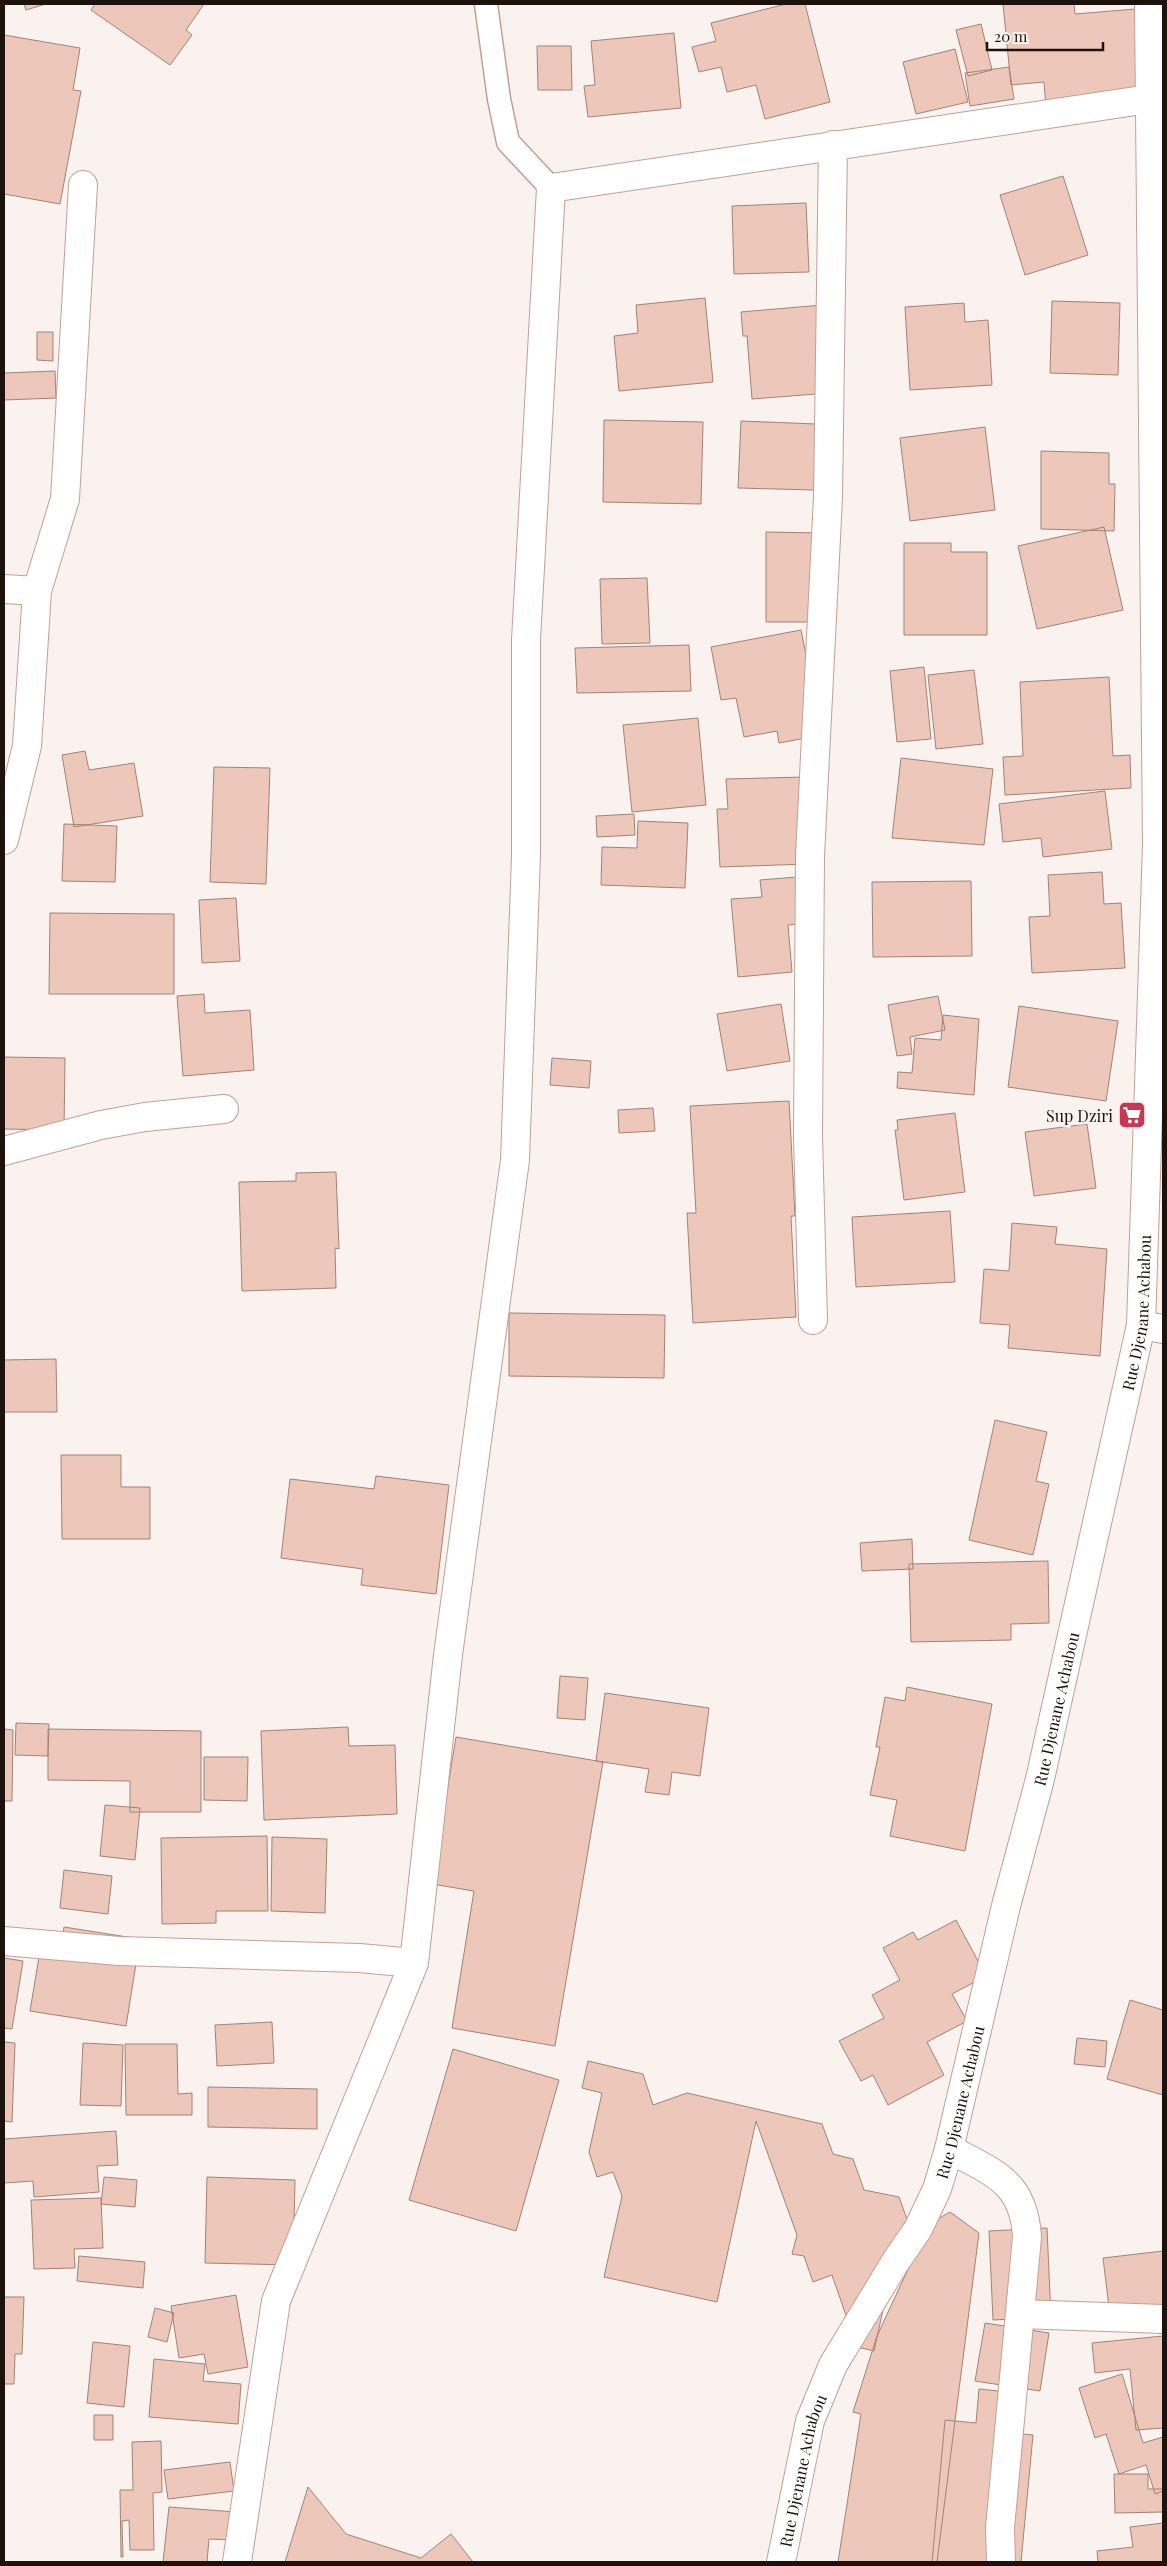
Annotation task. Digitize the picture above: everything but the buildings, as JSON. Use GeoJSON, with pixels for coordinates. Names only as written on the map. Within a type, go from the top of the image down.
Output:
{"type":"FeatureCollection","features":[{"type":"Feature","properties":{"kind":"street","name":"Rue Djenane Achabou"},"geometry":{"type":"LineString","coordinates":[[781,2562],[810,2420],[833,2365],[918,2228],[937,2190],[949,2149],[1006,1906],[1040,1779],[1152,1327],[1160,844],[1157,312],[1149,99],[1154,8]]}},
{"type":"Feature","properties":{"kind":"street"},"geometry":{"type":"LineString","coordinates":[[238,2562],[276,2301],[414,1963],[448,1655],[515,1160],[526,856],[526,640],[551,188],[1149,99]]}},
{"type":"Feature","properties":{"kind":"street"},"geometry":{"type":"LineString","coordinates":[[813,1320],[808,1136],[810,856],[828,498],[833,145]]}},
{"type":"Feature","properties":{"kind":"street"},"geometry":{"type":"LineString","coordinates":[[4,840],[26,746],[38,591],[65,499],[83,185]]}},
{"type":"Feature","properties":{"kind":"street"},"geometry":{"type":"LineString","coordinates":[[4,589],[38,591]]}},
{"type":"Feature","properties":{"kind":"street"},"geometry":{"type":"LineString","coordinates":[[4,1151],[101,1125],[145,1116],[224,1109]]}},
{"type":"Feature","properties":{"kind":"street"},"geometry":{"type":"LineString","coordinates":[[4,1941],[119,1950],[359,1958],[414,1963]]}},
{"type":"Feature","properties":{"kind":"street"},"geometry":{"type":"LineString","coordinates":[[949,2149],[1002,2177],[1020,2201],[1026,2217],[1027,2237],[1000,2528],[1001,2562]]}},
{"type":"Feature","properties":{"kind":"street"},"geometry":{"type":"LineString","coordinates":[[1020,2314],[1163,2319]]}},
{"type":"Feature","properties":{"kind":"lane"},"geometry":{"type":"LineString","coordinates":[[486,4],[499,99],[508,142],[551,188]]}},
{"type":"Feature","properties":{"kind":"place","name":"Sup Dziri"},"geometry":{"type":"Point","coordinates":[1132,1115]}}]}
